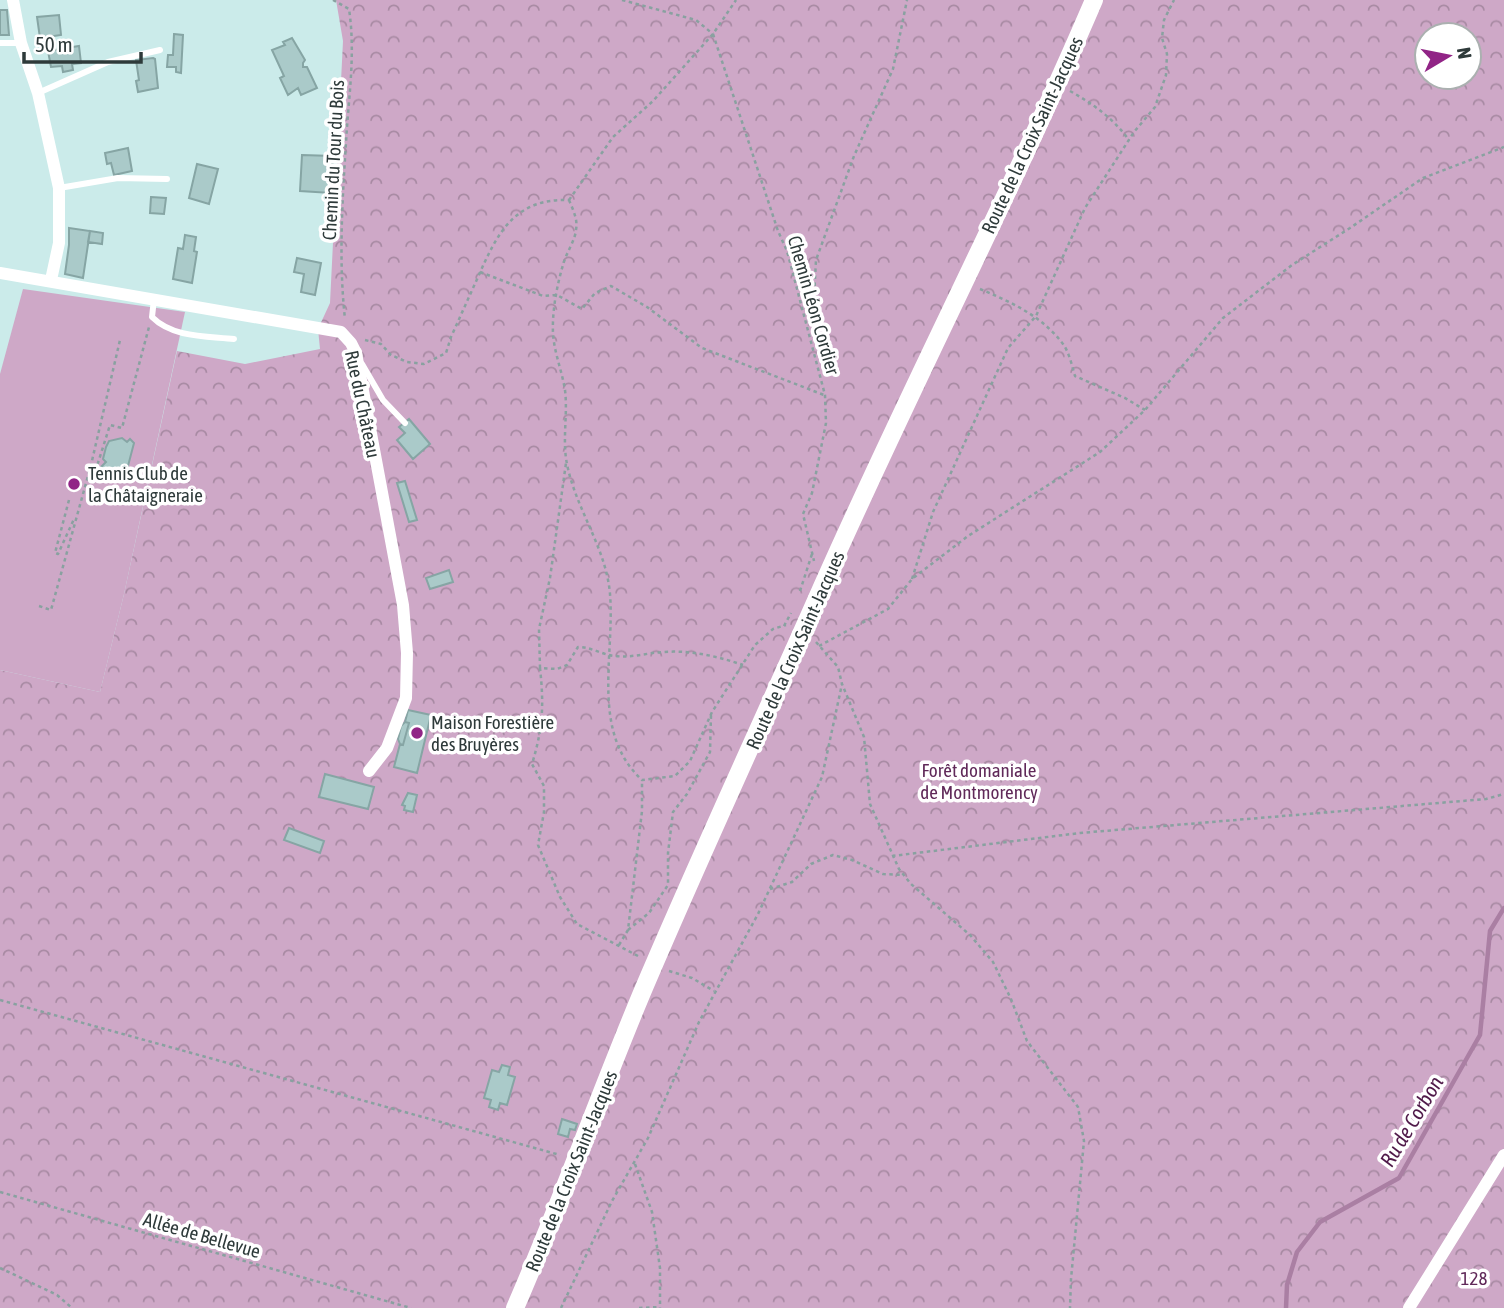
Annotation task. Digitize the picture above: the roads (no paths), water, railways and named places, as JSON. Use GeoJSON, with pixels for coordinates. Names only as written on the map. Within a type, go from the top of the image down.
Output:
{"type":"FeatureCollection","features":[{"type":"Feature","properties":{"kind":"street"},"geometry":{"type":"LineString","coordinates":[[13,0],[21,43],[38,93],[59,188],[59,243],[51,280]]}},
{"type":"Feature","properties":{"kind":"street","name":"Route de la Croix Saint-Jacques"},"geometry":{"type":"LineString","coordinates":[[515,1308],[655,964],[821,589],[1058,84],[1094,0]]}},
{"type":"Feature","properties":{"kind":"street","name":"Rue du Château"},"geometry":{"type":"LineString","coordinates":[[0,273],[341,332],[351,342],[356,353],[402,606],[407,653],[405,698],[387,748],[369,771]]}},
{"type":"Feature","properties":{"kind":"street"},"geometry":{"type":"LineString","coordinates":[[1409,1308],[1504,1155]]}},
{"type":"Feature","properties":{"kind":"lane"},"geometry":{"type":"LineString","coordinates":[[0,43],[21,43]]}},
{"type":"Feature","properties":{"kind":"lane"},"geometry":{"type":"LineString","coordinates":[[38,93],[108,62],[160,50]]}},
{"type":"Feature","properties":{"kind":"lane"},"geometry":{"type":"LineString","coordinates":[[59,188],[118,178],[167,179]]}},
{"type":"Feature","properties":{"kind":"lane"},"geometry":{"type":"LineString","coordinates":[[154,299],[152,317],[161,327],[176,332],[234,339]]}},
{"type":"Feature","properties":{"kind":"lane"},"geometry":{"type":"LineString","coordinates":[[356,353],[383,400],[405,423]]}},
{"type":"Feature","properties":{"kind":"waterway","name":"Ru de Corbon"},"geometry":{"type":"LineString","coordinates":[[1286,1308],[1287,1285],[1297,1252],[1320,1222],[1399,1178],[1480,1035],[1490,931],[1504,908]]}},
{"type":"Feature","properties":{"kind":"place","name":"Tennis Club de la Châtaigneraie"},"geometry":{"type":"Point","coordinates":[74,484]}},
{"type":"Feature","properties":{"kind":"place","name":"Maison Forestière des Bruyères"},"geometry":{"type":"Point","coordinates":[417,733]}},
{"type":"Feature","properties":{"kind":"park label","name":"Forêt domaniale de Montmorency"},"geometry":{"type":"Point","coordinates":[979,781]}},
{"type":"Feature","properties":{"kind":"park label","name":"128"},"geometry":{"type":"Point","coordinates":[1474,1278]}}]}
